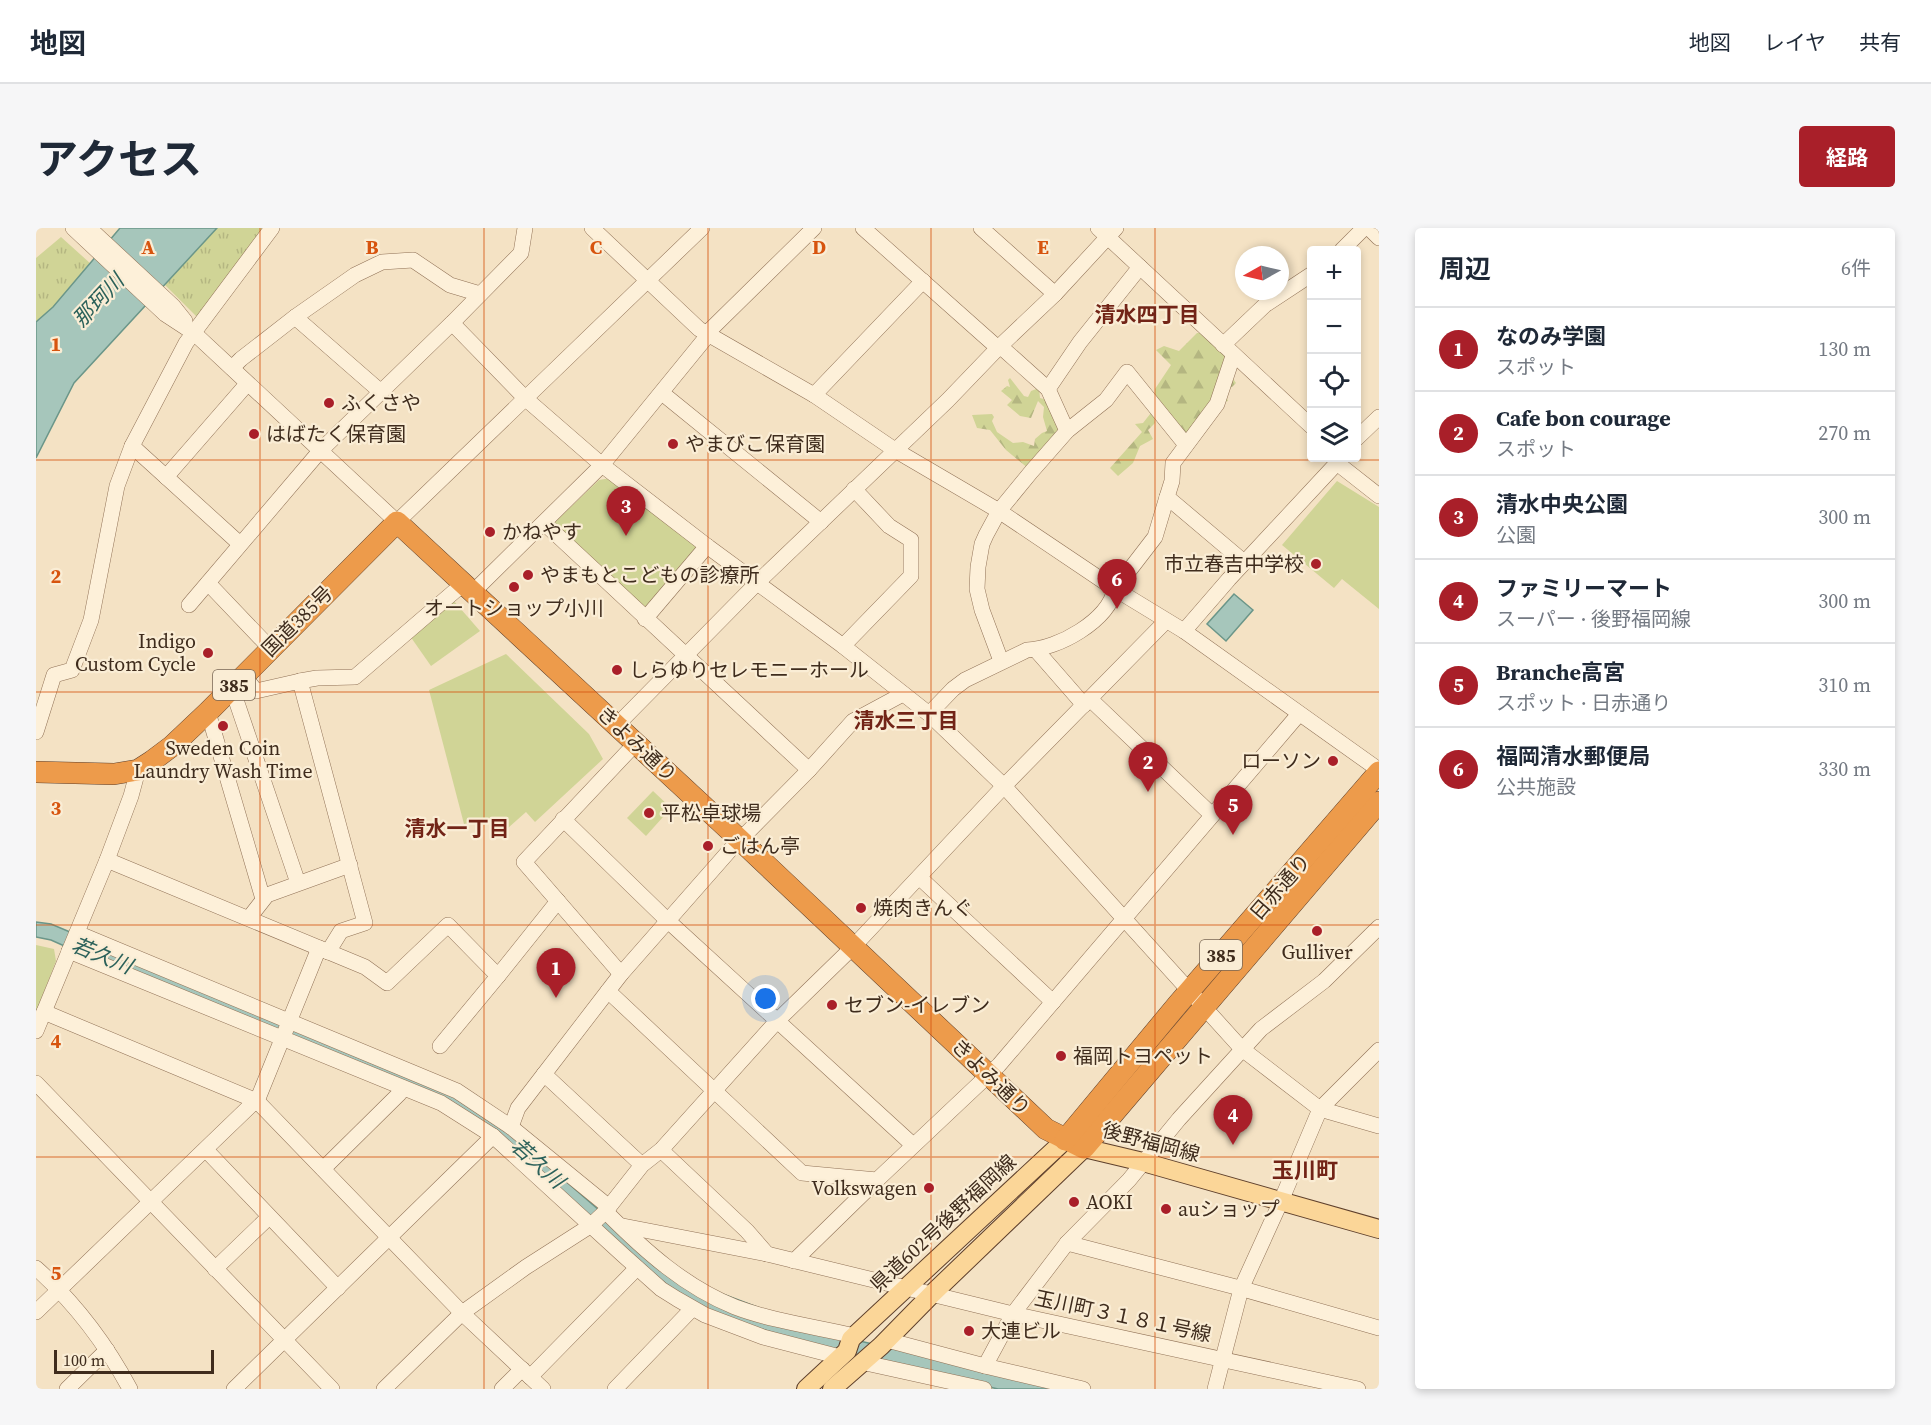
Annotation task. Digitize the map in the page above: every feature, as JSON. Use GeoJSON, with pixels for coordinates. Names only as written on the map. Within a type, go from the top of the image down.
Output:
{"type":"FeatureCollection","features":[{"type":"Feature","properties":{"kind":"highway","name":"きよみ通り"},"geometry":{"type":"LineString","coordinates":[[397,522],[740,840],[1046,1130],[1074,1144]]}},
{"type":"Feature","properties":{"kind":"highway","name":"国道385号"},"geometry":{"type":"LineString","coordinates":[[36,772],[114,774],[138,770],[172,746],[208,712],[397,522]]}},
{"type":"Feature","properties":{"kind":"highway","name":"日赤通り"},"geometry":{"type":"LineString","coordinates":[[1074,1144],[1189,991],[1379,771]]}},
{"type":"Feature","properties":{"kind":"highway","name":"日赤通り"},"geometry":{"type":"LineString","coordinates":[[1074,1144],[1204,1007],[1379,802]]}},
{"type":"Feature","properties":{"kind":"main road","name":"後野福岡線"},"geometry":{"type":"LineString","coordinates":[[1074,1144],[1379,1229]]}},
{"type":"Feature","properties":{"kind":"main road","name":"県道602号後野福岡線"},"geometry":{"type":"LineString","coordinates":[[851,1349],[908,1287],[1074,1144]]}},
{"type":"Feature","properties":{"kind":"main road"},"geometry":{"type":"LineString","coordinates":[[806,1389],[851,1349],[884,1343],[1074,1144]]}},
{"type":"Feature","properties":{"kind":"main road"},"geometry":{"type":"LineString","coordinates":[[839,1387],[851,1349]]}},
{"type":"Feature","properties":{"kind":"street"},"geometry":{"type":"LineString","coordinates":[[73,228],[169,310]]}},
{"type":"Feature","properties":{"kind":"street"},"geometry":{"type":"LineString","coordinates":[[89,228],[169,310]]}},
{"type":"Feature","properties":{"kind":"street"},"geometry":{"type":"LineString","coordinates":[[36,732],[54,675],[72,670],[91,621],[117,486],[132,446],[179,355],[272,228]]}},
{"type":"Feature","properties":{"kind":"street"},"geometry":{"type":"LineString","coordinates":[[189,605],[320,451],[521,253],[525,228]]}},
{"type":"Feature","properties":{"kind":"street"},"geometry":{"type":"LineString","coordinates":[[592,228],[647,282],[707,335],[814,394],[895,450],[999,511],[1115,589],[1184,631],[1379,771]]}},
{"type":"Feature","properties":{"kind":"street"},"geometry":{"type":"LineString","coordinates":[[397,522],[702,228]]}},
{"type":"Feature","properties":{"kind":"street"},"geometry":{"type":"LineString","coordinates":[[298,883],[236,700],[236,683],[256,691],[317,678],[355,676],[468,588],[544,523],[602,465],[707,335],[814,228]]}},
{"type":"Feature","properties":{"kind":"street"},"geometry":{"type":"LineString","coordinates":[[863,228],[1048,389],[1067,431]]}},
{"type":"Feature","properties":{"kind":"street"},"geometry":{"type":"LineString","coordinates":[[981,228],[1054,294]]}},
{"type":"Feature","properties":{"kind":"street"},"geometry":{"type":"LineString","coordinates":[[1346,246],[1366,228],[1379,238]]}},
{"type":"Feature","properties":{"kind":"street"},"geometry":{"type":"LineString","coordinates":[[616,726],[758,582],[1054,294],[1107,231],[1140,267],[1307,423]]}},
{"type":"Feature","properties":{"kind":"street"},"geometry":{"type":"LineString","coordinates":[[232,368],[295,316],[355,275],[382,262],[413,260],[450,285],[480,294]]}},
{"type":"Feature","properties":{"kind":"street"},"geometry":{"type":"LineString","coordinates":[[1048,389],[1080,342],[1140,267]]}},
{"type":"Feature","properties":{"kind":"street"},"geometry":{"type":"LineString","coordinates":[[928,714],[952,689],[965,680],[1028,650],[1036,650],[1071,637],[1086,626],[1113,597],[1115,589],[1155,537],[1172,482],[1173,463],[1217,404],[1228,350],[1265,305],[1307,277]]}},
{"type":"Feature","properties":{"kind":"street"},"geometry":{"type":"LineString","coordinates":[[814,394],[923,281]]}},
{"type":"Feature","properties":{"kind":"street","name":"きよみ通り"},"geometry":{"type":"LineString","coordinates":[[169,310],[397,522]]}},
{"type":"Feature","properties":{"kind":"street"},"geometry":{"type":"LineString","coordinates":[[295,316],[381,392]]}},
{"type":"Feature","properties":{"kind":"street"},"geometry":{"type":"LineString","coordinates":[[452,323],[526,399],[602,465],[843,646],[928,714],[1004,786],[1242,1049],[1320,1109],[1379,1126]]}},
{"type":"Feature","properties":{"kind":"street"},"geometry":{"type":"LineString","coordinates":[[1001,661],[981,610],[977,589],[982,544],[999,511],[1067,431],[1106,400],[1126,372],[1186,445]]}},
{"type":"Feature","properties":{"kind":"street"},"geometry":{"type":"LineString","coordinates":[[165,477],[247,384]]}},
{"type":"Feature","properties":{"kind":"street"},"geometry":{"type":"LineString","coordinates":[[662,393],[821,522]]}},
{"type":"Feature","properties":{"kind":"street"},"geometry":{"type":"LineString","coordinates":[[1361,434],[1379,417]]}},
{"type":"Feature","properties":{"kind":"street"},"geometry":{"type":"LineString","coordinates":[[132,446],[240,544]]}},
{"type":"Feature","properties":{"kind":"street"},"geometry":{"type":"LineString","coordinates":[[1184,631],[1336,462]]}},
{"type":"Feature","properties":{"kind":"street"},"geometry":{"type":"LineString","coordinates":[[1340,462],[1379,496]]}},
{"type":"Feature","properties":{"kind":"street"},"geometry":{"type":"LineString","coordinates":[[843,646],[911,576],[911,540],[889,526],[854,489]]}},
{"type":"Feature","properties":{"kind":"street"},"geometry":{"type":"LineString","coordinates":[[1167,497],[1244,562]]}},
{"type":"Feature","properties":{"kind":"street"},"geometry":{"type":"LineString","coordinates":[[544,523],[808,770]]}},
{"type":"Feature","properties":{"kind":"street"},"geometry":{"type":"LineString","coordinates":[[645,619],[707,546]]}},
{"type":"Feature","properties":{"kind":"street"},"geometry":{"type":"LineString","coordinates":[[208,583],[270,648]]}},
{"type":"Feature","properties":{"kind":"street"},"geometry":{"type":"LineString","coordinates":[[384,1389],[462,1313],[525,1267],[592,1226],[642,1165],[661,1150],[777,1021],[853,947],[1004,786],[1166,621]]}},
{"type":"Feature","properties":{"kind":"street"},"geometry":{"type":"LineString","coordinates":[[1036,650],[1087,702],[1212,815]]}},
{"type":"Feature","properties":{"kind":"street"},"geometry":{"type":"LineString","coordinates":[[36,1312],[257,1101],[290,1020],[324,950],[341,931],[365,923],[300,681]]}},
{"type":"Feature","properties":{"kind":"street"},"geometry":{"type":"LineString","coordinates":[[511,1126],[518,1108],[621,974],[667,920],[853,721],[903,694]]}},
{"type":"Feature","properties":{"kind":"street"},"geometry":{"type":"LineString","coordinates":[[208,712],[263,899]]}},
{"type":"Feature","properties":{"kind":"street"},"geometry":{"type":"LineString","coordinates":[[794,1261],[999,1065],[1299,714]]}},
{"type":"Feature","properties":{"kind":"street"},"geometry":{"type":"LineString","coordinates":[[621,974],[524,862],[636,743]]}},
{"type":"Feature","properties":{"kind":"street"},"geometry":{"type":"LineString","coordinates":[[36,1031],[107,860],[131,796],[138,770]]}},
{"type":"Feature","properties":{"kind":"street"},"geometry":{"type":"LineString","coordinates":[[563,819],[667,920],[913,1145]]}},
{"type":"Feature","properties":{"kind":"street"},"geometry":{"type":"LineString","coordinates":[[107,860],[365,967],[387,983],[448,925],[498,976]]}},
{"type":"Feature","properties":{"kind":"street"},"geometry":{"type":"LineString","coordinates":[[249,918],[267,895],[350,865]]}},
{"type":"Feature","properties":{"kind":"street"},"geometry":{"type":"LineString","coordinates":[[919,877],[1053,1002]]}},
{"type":"Feature","properties":{"kind":"street"},"geometry":{"type":"LineString","coordinates":[[440,1046],[558,901]]}},
{"type":"Feature","properties":{"kind":"street"},"geometry":{"type":"LineString","coordinates":[[985,1366],[1013,1314],[1067,1243],[1130,1180],[1143,1162],[1261,1029],[1324,981],[1379,927]]}},
{"type":"Feature","properties":{"kind":"street"},"geometry":{"type":"LineString","coordinates":[[73,942],[290,1020],[457,1091],[511,1126],[607,1209],[607,1213],[618,1225],[688,1283],[746,1311],[851,1349],[975,1388]]}},
{"type":"Feature","properties":{"kind":"street"},"geometry":{"type":"LineString","coordinates":[[73,942],[282,1040],[441,1103],[493,1136],[637,1268],[692,1309],[763,1337],[851,1349]]}},
{"type":"Feature","properties":{"kind":"street"},"geometry":{"type":"LineString","coordinates":[[608,991],[802,1173],[877,1180]]}},
{"type":"Feature","properties":{"kind":"street"},"geometry":{"type":"LineString","coordinates":[[44,1012],[257,1101],[462,1313],[543,1389]]}},
{"type":"Feature","properties":{"kind":"street"},"geometry":{"type":"LineString","coordinates":[[1215,1389],[1241,1289],[1320,1109],[1379,1050]]}},
{"type":"Feature","properties":{"kind":"street"},"geometry":{"type":"LineString","coordinates":[[544,1074],[642,1165]]}},
{"type":"Feature","properties":{"kind":"street"},"geometry":{"type":"LineString","coordinates":[[36,1083],[332,1389]]}},
{"type":"Feature","properties":{"kind":"street"},"geometry":{"type":"LineString","coordinates":[[323,1169],[403,1088]]}},
{"type":"Feature","properties":{"kind":"street"},"geometry":{"type":"LineString","coordinates":[[234,1389],[493,1136]]}},
{"type":"Feature","properties":{"kind":"street"},"geometry":{"type":"LineString","coordinates":[[206,1150],[338,1288]]}},
{"type":"Feature","properties":{"kind":"street"},"geometry":{"type":"LineString","coordinates":[[661,1150],[747,1231],[767,1254]]}},
{"type":"Feature","properties":{"kind":"street"},"geometry":{"type":"LineString","coordinates":[[215,1269],[269,1217]]}},
{"type":"Feature","properties":{"kind":"street","name":"玉川町３１８１号線"},"geometry":{"type":"LineString","coordinates":[[592,1226],[618,1225],[767,1254],[1013,1314],[1358,1389]]}},
{"type":"Feature","properties":{"kind":"street"},"geometry":{"type":"LineString","coordinates":[[1067,1243],[1379,1328]]}},
{"type":"Feature","properties":{"kind":"street"},"geometry":{"type":"LineString","coordinates":[[36,1268],[60,1289],[107,1350],[130,1389]]}},
{"type":"Feature","properties":{"kind":"street"},"geometry":{"type":"LineString","coordinates":[[502,1389],[526,1373],[637,1268]]}},
{"type":"Feature","properties":{"kind":"street"},"geometry":{"type":"LineString","coordinates":[[615,1389],[692,1309]]}},
{"type":"Feature","properties":{"kind":"street"},"geometry":{"type":"LineString","coordinates":[[884,1343],[1083,1389]]}},
{"type":"Feature","properties":{"kind":"street"},"geometry":{"type":"LineString","coordinates":[[67,1389],[107,1350]]}},
{"type":"Feature","properties":{"kind":"green space"},"geometry":{"type":"Polygon","coordinates":[[[217,228],[264,228],[199,319],[165,285],[217,228]]]}},
{"type":"Feature","properties":{"kind":"green space"},"geometry":{"type":"Polygon","coordinates":[[[61,237],[91,264],[53,307],[36,322],[36,258],[61,237]]]}},
{"type":"Feature","properties":{"kind":"green space"},"geometry":{"type":"Polygon","coordinates":[[[1197,333],[1205,333],[1222,341],[1231,376],[1236,383],[1226,389],[1222,398],[1227,398],[1228,401],[1221,403],[1184,442],[1154,416],[1155,423],[1148,430],[1153,439],[1140,446],[1133,463],[1118,476],[1110,468],[1142,432],[1135,424],[1143,423],[1154,409],[1155,389],[1171,365],[1156,350],[1164,346],[1179,351],[1197,333]]]}},
{"type":"Feature","properties":{"kind":"green space"},"geometry":{"type":"Polygon","coordinates":[[[1010,378],[1024,396],[1028,397],[1031,391],[1039,388],[1040,398],[1047,400],[1063,427],[1058,435],[1053,435],[1054,438],[1029,469],[1006,450],[990,430],[977,428],[972,415],[992,414],[994,417],[992,421],[997,432],[1013,443],[1023,442],[1034,446],[1035,439],[1047,431],[1043,417],[1044,407],[1038,401],[1031,418],[1020,416],[1007,405],[1012,400],[1001,391],[1007,386],[1010,387],[1008,380],[1010,378]]]}},
{"type":"Feature","properties":{"kind":"green space"},"geometry":{"type":"Polygon","coordinates":[[[611,478],[701,547],[644,612],[553,524],[599,480],[611,478]]]}},
{"type":"Feature","properties":{"kind":"green space"},"geometry":{"type":"Polygon","coordinates":[[[1337,481],[1379,507],[1379,609],[1342,579],[1334,588],[1282,545],[1337,481]]]}},
{"type":"Feature","properties":{"kind":"green space"},"geometry":{"type":"Polygon","coordinates":[[[453,600],[480,631],[431,666],[410,636],[453,600]]]}},
{"type":"Feature","properties":{"kind":"green space"},"geometry":{"type":"Polygon","coordinates":[[[506,654],[589,734],[603,759],[535,822],[526,812],[507,829],[493,817],[464,824],[429,690],[506,654]]]}},
{"type":"Feature","properties":{"kind":"green space","name":"平松卓球場"},"geometry":{"type":"Polygon","coordinates":[[[653,791],[671,808],[646,836],[627,818],[653,791]]]}},
{"type":"Feature","properties":{"kind":"green space"},"geometry":{"type":"Polygon","coordinates":[[[36,945],[54,949],[56,961],[36,1013],[36,945]]]}},
{"type":"Feature","properties":{"kind":"water","name":"那珂川"},"geometry":{"type":"Polygon","coordinates":[[[120,228],[217,228],[74,383],[36,458],[36,322],[53,307],[120,228]]]}},
{"type":"Feature","properties":{"kind":"water"},"geometry":{"type":"Polygon","coordinates":[[[1234,594],[1253,610],[1226,641],[1207,624],[1234,594]]]}},
{"type":"Feature","properties":{"kind":"water","name":"若久川"},"geometry":{"type":"Polygon","coordinates":[[[36,922],[51,924],[446,1090],[509,1132],[675,1276],[829,1334],[1069,1389],[998,1389],[823,1349],[694,1307],[442,1098],[98,961],[51,940],[36,937],[36,922]]]}},
{"type":"Feature","properties":{"kind":"place","name":"ふくさや"},"geometry":{"type":"Point","coordinates":[329,403]}},
{"type":"Feature","properties":{"kind":"place","name":"はばたく保育園"},"geometry":{"type":"Point","coordinates":[254,434]}},
{"type":"Feature","properties":{"kind":"place","name":"やまびこ保育園"},"geometry":{"type":"Point","coordinates":[673,444]}},
{"type":"Feature","properties":{"kind":"place","name":"かねやす"},"geometry":{"type":"Point","coordinates":[490,532]}},
{"type":"Feature","properties":{"kind":"place","name":"清水中央公園"},"geometry":{"type":"Point","coordinates":[626,536]}},
{"type":"Feature","properties":{"kind":"place","name":"市立春吉中学校"},"geometry":{"type":"Point","coordinates":[1316,564]}},
{"type":"Feature","properties":{"kind":"place","name":"やまもとこどもの診療所"},"geometry":{"type":"Point","coordinates":[528,575]}},
{"type":"Feature","properties":{"kind":"place","name":"オートショップ小川"},"geometry":{"type":"Point","coordinates":[514,587]}},
{"type":"Feature","properties":{"kind":"place","name":"福岡清水郵便局"},"geometry":{"type":"Point","coordinates":[1117,609]}},
{"type":"Feature","properties":{"kind":"place","name":"Indigo Custom Cycle"},"geometry":{"type":"Point","coordinates":[208,653]}},
{"type":"Feature","properties":{"kind":"place","name":"しらゆりセレモニーホール"},"geometry":{"type":"Point","coordinates":[617,670]}},
{"type":"Feature","properties":{"kind":"place","name":"Sweden Coin Laundry Wash Time"},"geometry":{"type":"Point","coordinates":[223,726]}},
{"type":"Feature","properties":{"kind":"place","name":"ローソン"},"geometry":{"type":"Point","coordinates":[1333,761]}},
{"type":"Feature","properties":{"kind":"place","name":"Cafe bon courage"},"geometry":{"type":"Point","coordinates":[1148,792]}},
{"type":"Feature","properties":{"kind":"place","name":"平松卓球場"},"geometry":{"type":"Point","coordinates":[649,813]}},
{"type":"Feature","properties":{"kind":"place","name":"Branche高宮"},"geometry":{"type":"Point","coordinates":[1233,835]}},
{"type":"Feature","properties":{"kind":"place","name":"ごはん亭"},"geometry":{"type":"Point","coordinates":[708,846]}},
{"type":"Feature","properties":{"kind":"place","name":"焼肉きんぐ"},"geometry":{"type":"Point","coordinates":[861,908]}},
{"type":"Feature","properties":{"kind":"place","name":"Gulliver"},"geometry":{"type":"Point","coordinates":[1317,931]}},
{"type":"Feature","properties":{"kind":"place","name":"なのみ学園"},"geometry":{"type":"Point","coordinates":[556,998]}},
{"type":"Feature","properties":{"kind":"place","name":"セブン-イレブン"},"geometry":{"type":"Point","coordinates":[832,1005]}},
{"type":"Feature","properties":{"kind":"place","name":"福岡トヨペット"},"geometry":{"type":"Point","coordinates":[1061,1056]}},
{"type":"Feature","properties":{"kind":"place","name":"ファミリーマート"},"geometry":{"type":"Point","coordinates":[1233,1145]}},
{"type":"Feature","properties":{"kind":"place","name":"Volkswagen"},"geometry":{"type":"Point","coordinates":[929,1188]}},
{"type":"Feature","properties":{"kind":"place","name":"AOKI"},"geometry":{"type":"Point","coordinates":[1074,1202]}},
{"type":"Feature","properties":{"kind":"place","name":"auショップ"},"geometry":{"type":"Point","coordinates":[1166,1209]}},
{"type":"Feature","properties":{"kind":"place","name":"大連ビル"},"geometry":{"type":"Point","coordinates":[969,1331]}},
{"type":"Feature","properties":{"kind":"district","name":"清水四丁目"},"geometry":{"type":"Point","coordinates":[1147,314]}},
{"type":"Feature","properties":{"kind":"district","name":"清水三丁目"},"geometry":{"type":"Point","coordinates":[906,720]}},
{"type":"Feature","properties":{"kind":"district","name":"清水一丁目"},"geometry":{"type":"Point","coordinates":[457,828]}},
{"type":"Feature","properties":{"kind":"district","name":"玉川町"},"geometry":{"type":"Point","coordinates":[1305,1170]}}]}
